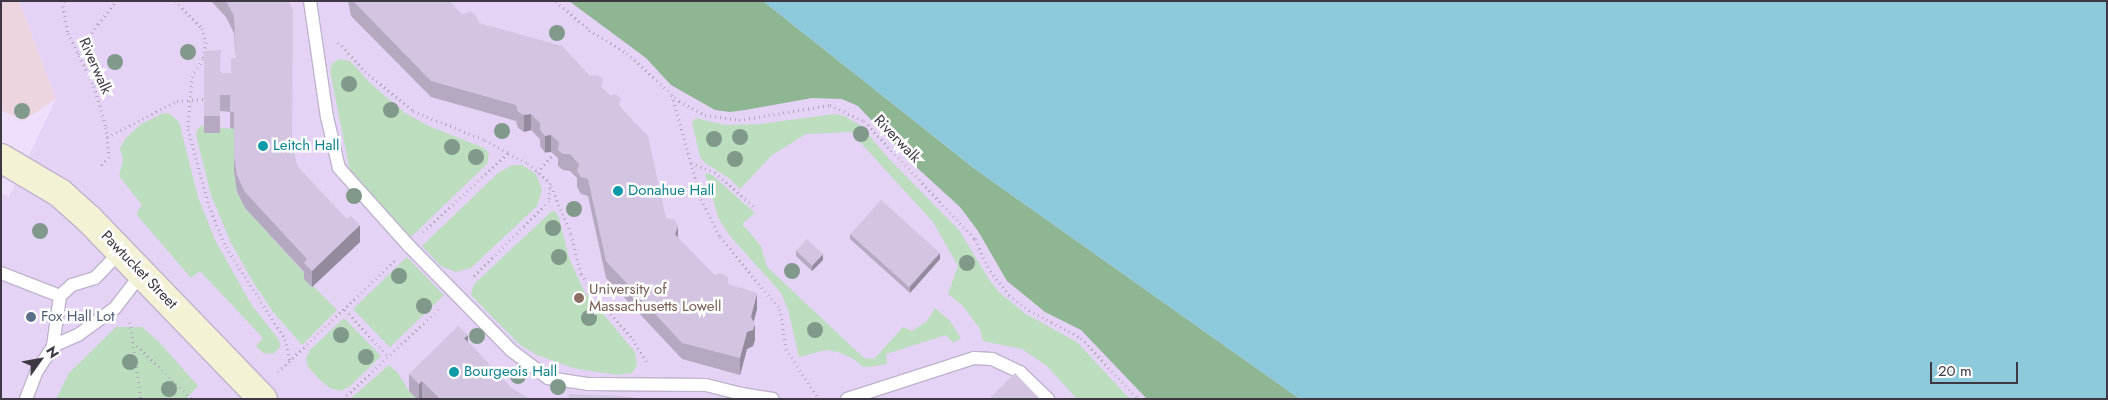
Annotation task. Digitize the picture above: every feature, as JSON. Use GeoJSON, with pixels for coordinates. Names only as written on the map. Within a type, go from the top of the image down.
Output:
{"type":"FeatureCollection","features":[{"type":"Feature","properties":{"kind":"main road","name":"Pawtucket Street"},"geometry":{"type":"LineString","coordinates":[[1,158],[60,194],[122,250],[263,399]]}},
{"type":"Feature","properties":{"kind":"lane"},"geometry":{"type":"LineString","coordinates":[[310,1],[327,117],[338,168],[409,246],[512,351],[548,378],[588,384],[706,385],[741,394],[773,399]]}},
{"type":"Feature","properties":{"kind":"lane"},"geometry":{"type":"LineString","coordinates":[[26,399],[37,371],[53,346],[60,296],[72,285],[95,278],[122,250]]}},
{"type":"Feature","properties":{"kind":"lane"},"geometry":{"type":"LineString","coordinates":[[1,273],[60,296]]}},
{"type":"Feature","properties":{"kind":"lane"},"geometry":{"type":"LineString","coordinates":[[53,346],[78,335],[115,308],[142,273]]}},
{"type":"Feature","properties":{"kind":"lane"},"geometry":{"type":"LineString","coordinates":[[847,399],[974,358],[992,359],[1020,372],[1048,399]]}},
{"type":"Feature","properties":{"kind":"path","name":"Riverwalk"},"geometry":{"type":"LineString","coordinates":[[64,1],[63,6],[68,33],[94,86],[107,137],[109,157],[101,166]]}},
{"type":"Feature","properties":{"kind":"path"},"geometry":{"type":"LineString","coordinates":[[78,54],[116,1]]}},
{"type":"Feature","properties":{"kind":"path"},"geometry":{"type":"LineString","coordinates":[[175,1],[202,28],[206,42],[203,59],[192,76],[188,129],[209,206],[226,247],[285,339],[290,361]]}},
{"type":"Feature","properties":{"kind":"path","name":"Riverwalk"},"geometry":{"type":"LineString","coordinates":[[556,1],[589,30],[628,53],[672,95],[705,115],[722,119],[748,119],[830,105],[864,121],[976,239],[990,271],[1010,295],[1029,310],[1081,338],[1138,399]]}},
{"type":"Feature","properties":{"kind":"path"},"geometry":{"type":"LineString","coordinates":[[336,40],[365,71],[413,111],[485,140],[508,153]]}},
{"type":"Feature","properties":{"kind":"path"},"geometry":{"type":"LineString","coordinates":[[672,95],[701,199],[720,237],[780,309],[786,349],[819,399]]}},
{"type":"Feature","properties":{"kind":"path"},"geometry":{"type":"LineString","coordinates":[[107,137],[177,101],[189,99],[204,100]]}},
{"type":"Feature","properties":{"kind":"path"},"geometry":{"type":"LineString","coordinates":[[537,172],[554,154]]}},
{"type":"Feature","properties":{"kind":"path"},"geometry":{"type":"LineString","coordinates":[[691,163],[715,172],[754,208]]}},
{"type":"Feature","properties":{"kind":"path"},"geometry":{"type":"LineString","coordinates":[[550,183],[571,234],[581,274],[607,310],[634,339],[655,384]]}},
{"type":"Feature","properties":{"kind":"path"},"geometry":{"type":"LineString","coordinates":[[344,310],[388,356]]}},
{"type":"Feature","properties":{"kind":"path"},"geometry":{"type":"LineString","coordinates":[[129,319],[141,399]]}},
{"type":"Feature","properties":{"kind":"path"},"geometry":{"type":"LineString","coordinates":[[133,342],[192,399]]}},
{"type":"Feature","properties":{"kind":"shaded area"},"geometry":{"type":"Polygon","coordinates":[[[1,1],[19,1],[56,99],[23,121],[1,110],[1,1]]]}},
{"type":"Feature","properties":{"kind":"shaded area","name":"University of Massachusetts Lowell"},"geometry":{"type":"Polygon","coordinates":[[[19,1],[763,1],[975,169],[1300,399],[1,399],[1,193],[9,197],[56,99],[19,1]]]}},
{"type":"Feature","properties":{"kind":"green space"},"geometry":{"type":"Polygon","coordinates":[[[569,1],[763,1],[975,169],[1300,399],[1147,399],[1081,330],[1045,312],[1007,281],[978,231],[960,207],[913,164],[858,106],[842,99],[812,98],[730,112],[715,110],[671,85],[646,58],[569,1]]]}},
{"type":"Feature","properties":{"kind":"green space"},"geometry":{"type":"Polygon","coordinates":[[[339,59],[350,61],[371,84],[405,113],[429,126],[484,148],[489,153],[487,164],[411,237],[350,171],[330,71],[332,64],[339,59]]]}},
{"type":"Feature","properties":{"kind":"green space"},"geometry":{"type":"Polygon","coordinates":[[[164,113],[170,114],[179,122],[198,197],[215,240],[251,304],[279,340],[280,347],[273,354],[263,353],[256,346],[263,338],[200,271],[191,278],[137,215],[142,205],[119,176],[123,160],[120,149],[125,139],[141,124],[164,113]]]}},
{"type":"Feature","properties":{"kind":"green space"},"geometry":{"type":"Polygon","coordinates":[[[834,114],[844,116],[860,125],[890,160],[959,230],[990,281],[1001,294],[1026,314],[1077,342],[1130,399],[1077,399],[1047,366],[1022,349],[983,341],[980,329],[963,306],[948,294],[958,266],[933,222],[851,132],[806,134],[772,155],[740,189],[729,178],[705,163],[700,157],[692,122],[696,118],[725,125],[761,124],[834,114]]]}},
{"type":"Feature","properties":{"kind":"green space"},"geometry":{"type":"Polygon","coordinates":[[[201,126],[234,129],[237,192],[245,208],[307,276],[311,287],[313,286],[337,310],[302,345],[274,313],[255,285],[231,243],[211,195],[196,135],[197,130],[201,126]]]}},
{"type":"Feature","properties":{"kind":"green space"},"geometry":{"type":"Polygon","coordinates":[[[513,165],[522,165],[536,174],[542,190],[537,206],[471,268],[456,272],[441,266],[422,246],[498,173],[513,165]]]}},
{"type":"Feature","properties":{"kind":"green space"},"geometry":{"type":"Polygon","coordinates":[[[705,174],[712,175],[755,213],[742,224],[761,246],[767,267],[864,358],[874,359],[903,327],[912,331],[927,321],[935,308],[950,321],[961,338],[953,343],[946,335],[886,354],[887,364],[869,367],[863,367],[854,359],[838,352],[826,350],[799,357],[788,309],[781,293],[730,236],[719,219],[705,174]]]}},
{"type":"Feature","properties":{"kind":"green space"},"geometry":{"type":"Polygon","coordinates":[[[552,211],[555,211],[559,218],[569,258],[584,291],[635,352],[637,365],[632,373],[617,375],[573,368],[537,355],[520,345],[471,295],[474,284],[552,211]]]}},
{"type":"Feature","properties":{"kind":"green space"},"geometry":{"type":"Polygon","coordinates":[[[407,257],[444,295],[390,347],[353,309],[407,257]]]}},
{"type":"Feature","properties":{"kind":"green space"},"geometry":{"type":"Polygon","coordinates":[[[344,318],[381,356],[349,387],[340,391],[330,388],[322,382],[308,367],[306,359],[310,350],[344,318]]]}},
{"type":"Feature","properties":{"kind":"green space"},"geometry":{"type":"Polygon","coordinates":[[[116,327],[142,327],[160,343],[198,386],[186,399],[56,399],[69,373],[116,327]]]}},
{"type":"Feature","properties":{"kind":"green space"},"geometry":{"type":"Polygon","coordinates":[[[389,365],[398,373],[409,391],[417,399],[350,399],[389,365]]]}},
{"type":"Feature","properties":{"kind":"water"},"geometry":{"type":"Polygon","coordinates":[[[763,1],[2107,1],[2107,399],[1300,399],[975,169],[763,1]]]}},
{"type":"Feature","properties":{"kind":"building","name":"Leitch Hall"},"geometry":{"type":"Polygon","coordinates":[[[226,1],[289,1],[293,11],[292,144],[297,166],[347,219],[351,216],[360,225],[312,271],[304,263],[307,259],[245,192],[237,175],[234,156],[234,112],[230,112],[230,95],[220,95],[220,116],[204,116],[204,51],[221,50],[220,73],[231,73],[231,58],[236,58],[234,16],[226,1]]]}},
{"type":"Feature","properties":{"kind":"building","name":"Donahue Hall"},"geometry":{"type":"Polygon","coordinates":[[[353,1],[449,1],[462,15],[470,11],[476,16],[479,23],[562,46],[590,76],[598,75],[603,80],[601,87],[609,96],[616,94],[621,99],[619,106],[648,136],[666,218],[675,220],[678,226],[675,234],[714,275],[721,273],[728,277],[728,284],[757,293],[751,317],[755,324],[753,330],[747,332],[740,358],[682,343],[606,261],[588,179],[581,177],[577,171],[579,164],[570,154],[563,154],[558,150],[559,142],[551,135],[545,136],[540,130],[540,123],[531,114],[524,115],[518,112],[516,105],[431,81],[353,1]]]}},
{"type":"Feature","properties":{"kind":"building"},"geometry":{"type":"Polygon","coordinates":[[[881,200],[940,253],[909,287],[850,234],[881,200]]]}},
{"type":"Feature","properties":{"kind":"building"},"geometry":{"type":"Polygon","coordinates":[[[807,239],[823,254],[812,266],[796,251],[807,239]]]}},
{"type":"Feature","properties":{"kind":"building","name":"Bourgeois Hall"},"geometry":{"type":"Polygon","coordinates":[[[458,326],[468,335],[464,338],[511,388],[529,399],[440,399],[422,381],[419,384],[409,374],[458,326]]]}},
{"type":"Feature","properties":{"kind":"building"},"geometry":{"type":"Polygon","coordinates":[[[1015,373],[1040,399],[989,399],[1015,373]]]}},
{"type":"Feature","properties":{"kind":"building"},"geometry":{"type":"Polygon","coordinates":[[[569,394],[646,399],[569,399],[569,394]]]}},
{"type":"Feature","properties":{"kind":"place","name":"Leitch Hall"},"geometry":{"type":"Point","coordinates":[263,146]}},
{"type":"Feature","properties":{"kind":"place","name":"Donahue Hall"},"geometry":{"type":"Point","coordinates":[618,191]}},
{"type":"Feature","properties":{"kind":"place","name":"University of Massachusetts Lowell"},"geometry":{"type":"Point","coordinates":[579,298]}},
{"type":"Feature","properties":{"kind":"place","name":"Fox Hall Lot"},"geometry":{"type":"Point","coordinates":[31,317]}},
{"type":"Feature","properties":{"kind":"place","name":"Bourgeois Hall"},"geometry":{"type":"Point","coordinates":[454,372]}}]}
